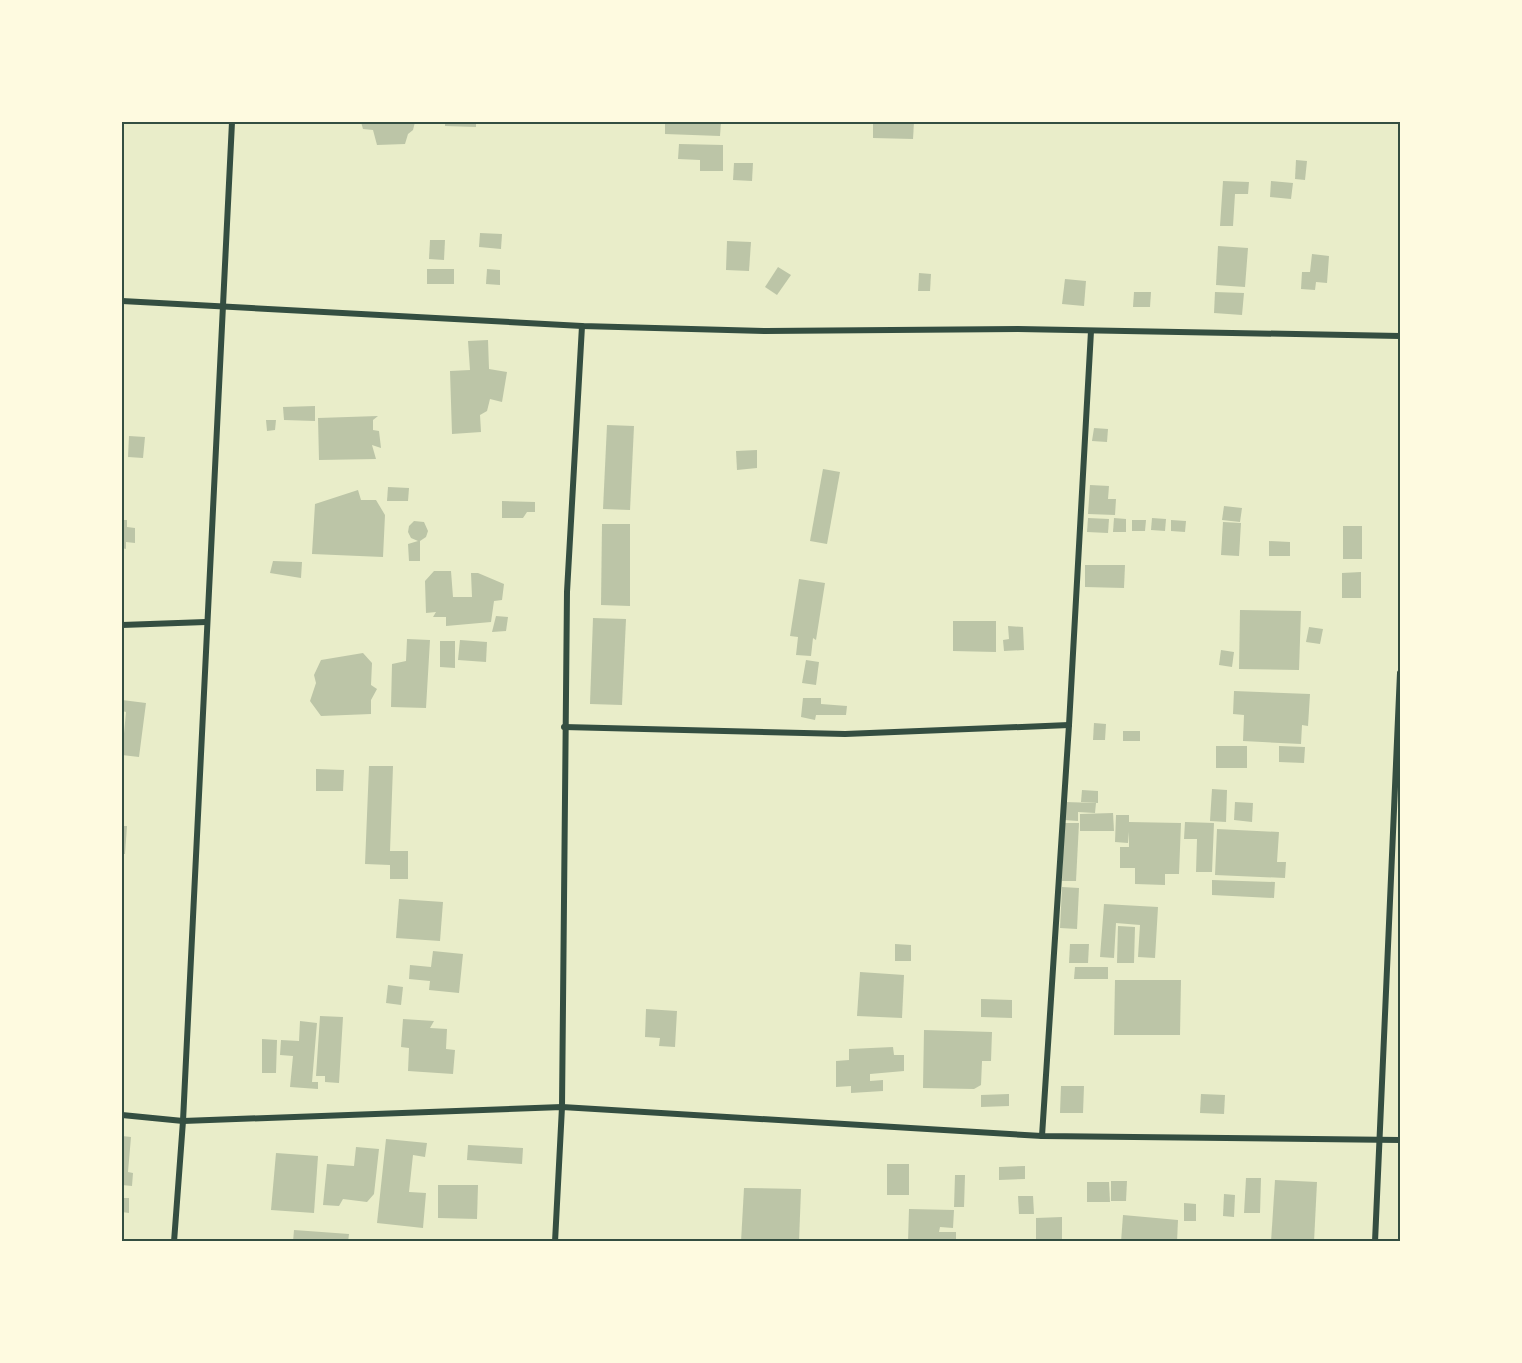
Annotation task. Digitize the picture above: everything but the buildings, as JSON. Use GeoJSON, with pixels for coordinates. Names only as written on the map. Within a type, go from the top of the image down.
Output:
{"type":"FeatureCollection","features":[{"type":"Feature","properties":{"kind":"street"},"geometry":{"type":"LineString","coordinates":[[174,1242],[183,1121],[232,122]]}},
{"type":"Feature","properties":{"kind":"street"},"geometry":{"type":"LineString","coordinates":[[122,301],[582,326],[766,331],[1018,329],[1401,336]]}},
{"type":"Feature","properties":{"kind":"street"},"geometry":{"type":"LineString","coordinates":[[555,1242],[562,1107],[567,592],[582,326]]}},
{"type":"Feature","properties":{"kind":"street"},"geometry":{"type":"LineString","coordinates":[[1042,1136],[1069,725],[1091,331]]}},
{"type":"Feature","properties":{"kind":"street"},"geometry":{"type":"LineString","coordinates":[[122,625],[206,622]]}},
{"type":"Feature","properties":{"kind":"street"},"geometry":{"type":"LineString","coordinates":[[1375,1242],[1401,673]]}},
{"type":"Feature","properties":{"kind":"street"},"geometry":{"type":"LineString","coordinates":[[564,727],[845,734],[1069,725]]}},
{"type":"Feature","properties":{"kind":"street"},"geometry":{"type":"LineString","coordinates":[[122,1115],[183,1121],[562,1107],[1042,1136],[1401,1140]]}}]}
